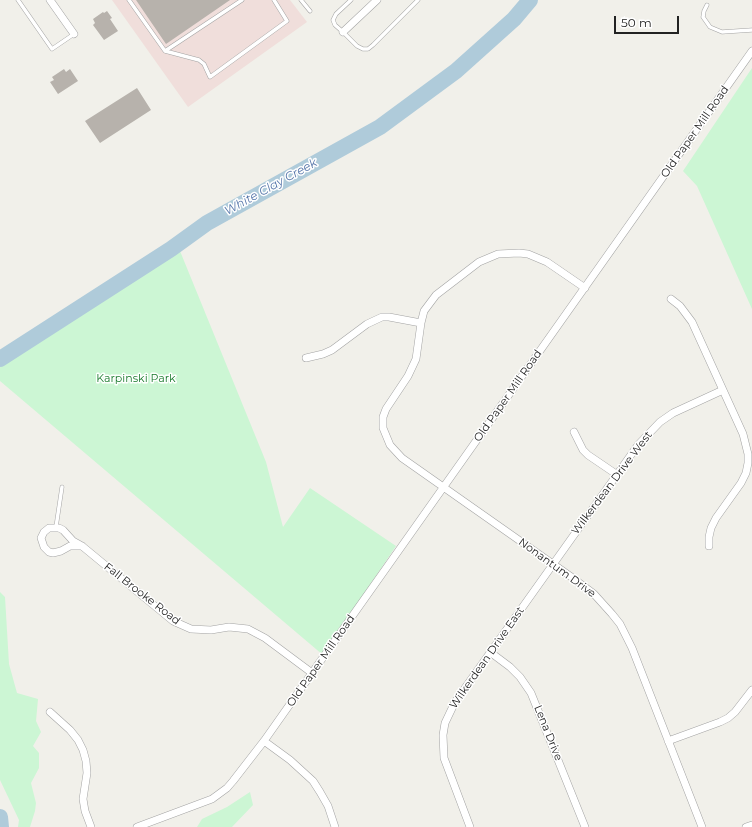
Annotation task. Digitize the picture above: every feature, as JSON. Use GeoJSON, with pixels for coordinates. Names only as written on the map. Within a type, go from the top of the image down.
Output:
{"type":"FeatureCollection","features":[{"type":"Feature","properties":{"kind":"street"},"geometry":{"type":"LineString","coordinates":[[50,0],[74,34]]}},
{"type":"Feature","properties":{"kind":"street"},"geometry":{"type":"LineString","coordinates":[[343,32],[377,0]]}},
{"type":"Feature","properties":{"kind":"street","name":"Old Paper Mill Road"},"geometry":{"type":"LineString","coordinates":[[137,827],[206,801],[220,794],[233,781],[312,674],[752,51]]}},
{"type":"Feature","properties":{"kind":"street"},"geometry":{"type":"LineString","coordinates":[[306,358],[332,350],[367,324],[382,318],[389,317],[421,323],[424,311],[436,295],[479,262],[498,254],[519,253],[538,258],[547,262],[585,288]]}},
{"type":"Feature","properties":{"kind":"street"},"geometry":{"type":"LineString","coordinates":[[671,299],[680,306],[692,322],[747,444],[748,463],[746,474],[716,518],[711,528],[709,546]]}},
{"type":"Feature","properties":{"kind":"street","name":"Nonantum Drive"},"geometry":{"type":"LineString","coordinates":[[421,323],[418,350],[413,367],[390,400],[383,417],[383,428],[390,446],[402,458],[553,564],[594,594],[604,604],[620,624],[632,648],[702,827]]}},
{"type":"Feature","properties":{"kind":"street","name":"Wilkerdean Drive West"},"geometry":{"type":"LineString","coordinates":[[553,564],[616,474],[638,445],[660,422],[687,405],[723,390]]}},
{"type":"Feature","properties":{"kind":"street"},"geometry":{"type":"LineString","coordinates":[[574,432],[583,450],[588,455],[616,474]]}},
{"type":"Feature","properties":{"kind":"street"},"geometry":{"type":"LineString","coordinates":[[56,527],[49,528],[42,535],[42,545],[46,550],[57,553],[70,546],[82,546]]}},
{"type":"Feature","properties":{"kind":"street","name":"Fall Brooke Road"},"geometry":{"type":"LineString","coordinates":[[56,527],[63,530],[73,540],[173,622],[182,627],[196,630],[211,630],[229,627],[248,629],[265,638],[312,674]]}},
{"type":"Feature","properties":{"kind":"street","name":"Wilkerdean Drive East"},"geometry":{"type":"LineString","coordinates":[[470,827],[444,758],[443,734],[445,723],[455,702],[553,564]]}},
{"type":"Feature","properties":{"kind":"street","name":"Lena Drive"},"geometry":{"type":"LineString","coordinates":[[490,652],[510,667],[520,677],[531,693],[585,827]]}},
{"type":"Feature","properties":{"kind":"street"},"geometry":{"type":"LineString","coordinates":[[668,742],[728,718],[736,712],[752,690]]}},
{"type":"Feature","properties":{"kind":"street"},"geometry":{"type":"LineString","coordinates":[[50,712],[70,730],[78,740],[83,750],[87,773],[83,799],[85,811],[91,827]]}},
{"type":"Feature","properties":{"kind":"street"},"geometry":{"type":"LineString","coordinates":[[264,741],[290,760],[313,781],[328,806],[335,827]]}},
{"type":"Feature","properties":{"kind":"street"},"geometry":{"type":"LineString","coordinates":[[746,827],[752,825]]}},
{"type":"Feature","properties":{"kind":"lane"},"geometry":{"type":"LineString","coordinates":[[18,0],[52,49],[74,34]]}},
{"type":"Feature","properties":{"kind":"lane"},"geometry":{"type":"LineString","coordinates":[[128,0],[165,52],[199,60],[204,64],[210,77],[288,21],[274,0]]}},
{"type":"Feature","properties":{"kind":"lane"},"geometry":{"type":"LineString","coordinates":[[165,52],[242,0]]}},
{"type":"Feature","properties":{"kind":"lane"},"geometry":{"type":"LineString","coordinates":[[302,0],[310,10]]}},
{"type":"Feature","properties":{"kind":"lane"},"geometry":{"type":"LineString","coordinates":[[351,0],[336,14],[333,20],[335,25],[357,46],[363,49],[368,49],[418,0]]}},
{"type":"Feature","properties":{"kind":"lane"},"geometry":{"type":"LineString","coordinates":[[707,6],[702,17],[710,27],[722,32],[752,30]]}},
{"type":"Feature","properties":{"kind":"lane"},"geometry":{"type":"LineString","coordinates":[[56,527],[62,487]]}},
{"type":"Feature","properties":{"kind":"shaded area"},"geometry":{"type":"Polygon","coordinates":[[[112,0],[290,0],[307,22],[188,107],[112,0]]]}},
{"type":"Feature","properties":{"kind":"green space"},"geometry":{"type":"Polygon","coordinates":[[[752,68],[752,309],[697,186],[683,171],[752,68]]]}},
{"type":"Feature","properties":{"kind":"green space","name":"Karpinski Park"},"geometry":{"type":"Polygon","coordinates":[[[180,251],[266,462],[283,527],[310,488],[396,546],[323,655],[0,381],[0,367],[74,313],[98,298],[135,280],[173,254],[180,251]]]}},
{"type":"Feature","properties":{"kind":"green space"},"geometry":{"type":"Polygon","coordinates":[[[0,592],[5,597],[9,664],[17,693],[38,699],[36,721],[41,732],[33,746],[39,753],[39,768],[31,783],[36,803],[30,827],[18,827],[19,820],[0,780],[0,592]]]}},
{"type":"Feature","properties":{"kind":"green space"},"geometry":{"type":"Polygon","coordinates":[[[250,792],[253,805],[232,827],[197,827],[202,819],[227,807],[250,792]]]}},
{"type":"Feature","properties":{"kind":"building"},"geometry":{"type":"Polygon","coordinates":[[[136,0],[230,0],[166,44],[136,0]]]}},
{"type":"Feature","properties":{"kind":"building"},"geometry":{"type":"Polygon","coordinates":[[[107,11],[112,18],[110,19],[118,31],[104,40],[93,25],[95,23],[93,19],[107,11]]]}},
{"type":"Feature","properties":{"kind":"building"},"geometry":{"type":"Polygon","coordinates":[[[64,69],[66,72],[70,69],[78,81],[58,94],[50,82],[54,80],[52,77],[64,69]]]}},
{"type":"Feature","properties":{"kind":"building"},"geometry":{"type":"Polygon","coordinates":[[[137,88],[151,110],[100,143],[85,121],[137,88]]]}},
{"type":"Feature","properties":{"kind":"waterway","name":"White Clay Creek"},"geometry":{"type":"LineString","coordinates":[[0,359],[171,249],[207,223],[380,127],[456,71],[514,19],[530,0]]}},
{"type":"Feature","properties":{"kind":"waterway","name":"White Clay Creek"},"geometry":{"type":"LineString","coordinates":[[0,817],[1,827]]}}]}
